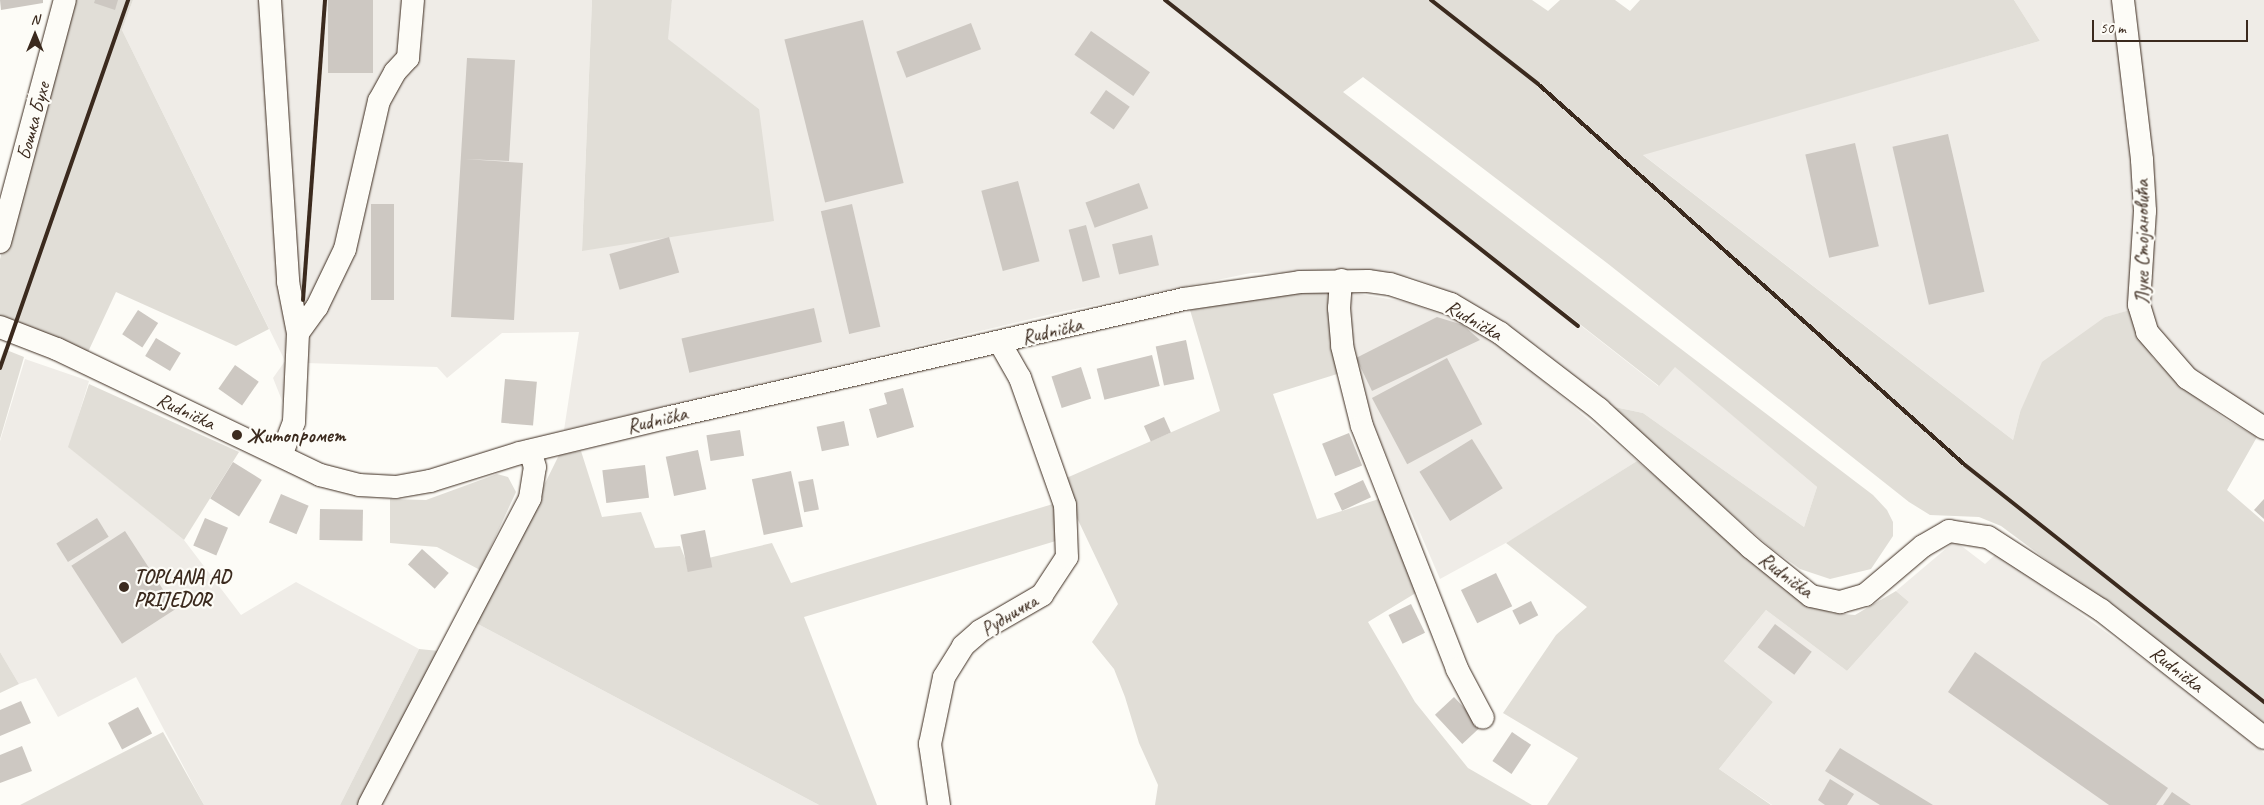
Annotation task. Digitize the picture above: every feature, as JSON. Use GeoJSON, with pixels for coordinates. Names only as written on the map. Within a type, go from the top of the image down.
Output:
{"type":"FeatureCollection","features":[{"type":"Feature","properties":{"kind":"street","name":"Бошка Бухе"},"geometry":{"type":"LineString","coordinates":[[0,242],[65,0]]}},
{"type":"Feature","properties":{"kind":"street"},"geometry":{"type":"LineString","coordinates":[[270,0],[288,282],[298,334],[294,422],[281,456]]}},
{"type":"Feature","properties":{"kind":"street"},"geometry":{"type":"LineString","coordinates":[[298,334],[317,307],[345,249],[379,101],[395,72],[408,58],[413,0]]}},
{"type":"Feature","properties":{"kind":"street","name":"Луке Стојановића"},"geometry":{"type":"LineString","coordinates":[[2123,0],[2142,160],[2145,211],[2138,305],[2147,332],[2187,378],[2264,428]]}},
{"type":"Feature","properties":{"kind":"street"},"geometry":{"type":"LineString","coordinates":[[1341,280],[1339,308],[1342,346],[1362,426],[1457,669],[1483,718]]}},
{"type":"Feature","properties":{"kind":"street","name":"Rudnička"},"geometry":{"type":"LineString","coordinates":[[0,327],[64,352],[281,456],[338,481],[396,487],[430,481],[530,451],[782,390],[1000,343],[1184,299],[1300,282],[1368,281],[1422,293],[1466,311],[1500,333],[1599,409],[1750,547],[1811,596],[1840,602],[1865,595],[1938,536],[1950,531],[1974,533],[2007,547],[2101,610],[2264,738]]}},
{"type":"Feature","properties":{"kind":"street","name":"Рудничка"},"geometry":{"type":"LineString","coordinates":[[940,805],[930,744],[944,677],[963,646],[980,631],[1042,595],[1068,557],[1064,505],[1020,378],[1000,343]]}},
{"type":"Feature","properties":{"kind":"street"},"geometry":{"type":"LineString","coordinates":[[369,805],[530,498],[534,467],[530,451]]}},
{"type":"Feature","properties":{"kind":"shaded area"},"geometry":{"type":"Polygon","coordinates":[[[70,0],[133,0],[122,30],[269,329],[236,346],[116,292],[88,352],[0,320],[0,259],[70,0]]]}},
{"type":"Feature","properties":{"kind":"shaded area"},"geometry":{"type":"Polygon","coordinates":[[[133,0],[592,0],[582,250],[759,109],[667,39],[672,0],[1165,0],[1658,386],[1675,366],[1817,487],[1804,527],[1643,413],[1605,405],[1540,348],[1455,295],[1413,277],[1358,271],[1251,273],[1056,313],[564,430],[579,332],[502,333],[447,378],[437,367],[305,363],[306,403],[283,403],[273,378],[285,361],[122,30],[133,0]]]}},
{"type":"Feature","properties":{"kind":"shaded area"},"geometry":{"type":"Polygon","coordinates":[[[592,0],[672,0],[668,39],[759,109],[774,221],[582,251],[592,0]]]}},
{"type":"Feature","properties":{"kind":"shaded area"},"geometry":{"type":"Polygon","coordinates":[[[1165,0],[1532,0],[1548,11],[1560,0],[1615,0],[1630,11],[1640,0],[2014,0],[2040,41],[1643,155],[2013,440],[2020,412],[2042,362],[2105,317],[2130,310],[2153,358],[2187,391],[2227,420],[2257,437],[2227,490],[2264,522],[2264,727],[2175,655],[2001,526],[1979,517],[1930,515],[1909,502],[1607,263],[1363,77],[1343,92],[1873,495],[1887,510],[1893,522],[1893,536],[1871,569],[1830,579],[1800,569],[1771,548],[1605,405],[1643,413],[1804,527],[1817,487],[1675,367],[1659,386],[1165,0]]]}},
{"type":"Feature","properties":{"kind":"shaded area"},"geometry":{"type":"Polygon","coordinates":[[[2014,0],[2264,0],[2264,422],[2209,386],[2166,344],[2146,306],[2105,317],[2020,412],[2013,440],[1642,154],[2040,41],[2014,0]]]}},
{"type":"Feature","properties":{"kind":"shaded area"},"geometry":{"type":"Polygon","coordinates":[[[1347,292],[1407,302],[1461,322],[1506,349],[1637,461],[1513,539],[1440,579],[1350,370],[1347,292]]]}},
{"type":"Feature","properties":{"kind":"shaded area"},"geometry":{"type":"Polygon","coordinates":[[[1347,292],[1350,370],[1273,394],[1317,519],[1382,498],[1419,591],[1368,622],[1415,702],[1468,768],[1532,805],[1155,805],[1158,785],[1139,743],[1125,697],[1114,669],[1092,642],[1118,604],[1068,499],[1064,479],[1220,411],[1190,310],[1287,293],[1347,292]]]}},
{"type":"Feature","properties":{"kind":"shaded area"},"geometry":{"type":"Polygon","coordinates":[[[4,349],[24,357],[0,439],[0,360],[4,349]]]}},
{"type":"Feature","properties":{"kind":"shaded area"},"geometry":{"type":"Polygon","coordinates":[[[25,359],[89,381],[69,447],[184,540],[241,615],[296,582],[419,649],[340,805],[204,805],[136,677],[58,717],[36,678],[19,684],[0,652],[0,441],[25,359]]]}},
{"type":"Feature","properties":{"kind":"shaded area"},"geometry":{"type":"Polygon","coordinates":[[[89,384],[239,452],[184,540],[68,447],[89,384]]]}},
{"type":"Feature","properties":{"kind":"shaded area"},"geometry":{"type":"Polygon","coordinates":[[[581,451],[602,517],[641,512],[655,548],[680,546],[687,563],[772,543],[791,583],[1053,504],[1059,540],[804,617],[877,805],[819,805],[476,623],[559,455],[581,451]]]}},
{"type":"Feature","properties":{"kind":"shaded area"},"geometry":{"type":"Polygon","coordinates":[[[1637,461],[1808,604],[1832,613],[1855,615],[1896,591],[1909,602],[1847,671],[1766,610],[1724,661],[1773,702],[1719,769],[1771,805],[1547,805],[1578,758],[1503,713],[1556,635],[1587,607],[1506,543],[1637,461]]]}},
{"type":"Feature","properties":{"kind":"shaded area"},"geometry":{"type":"Polygon","coordinates":[[[497,474],[508,477],[516,492],[480,570],[437,547],[390,543],[390,499],[426,500],[497,474]]]}},
{"type":"Feature","properties":{"kind":"shaded area"},"geometry":{"type":"Polygon","coordinates":[[[1955,541],[1985,564],[1997,553],[2165,675],[2264,753],[2264,805],[1772,805],[1719,769],[1773,702],[1724,661],[1766,610],[1847,671],[1909,602],[1896,591],[1955,541]]]}},
{"type":"Feature","properties":{"kind":"shaded area"},"geometry":{"type":"Polygon","coordinates":[[[476,623],[819,805],[381,805],[476,623]]]}},
{"type":"Feature","properties":{"kind":"shaded area"},"geometry":{"type":"Polygon","coordinates":[[[419,649],[439,651],[358,805],[340,805],[419,649]]]}},
{"type":"Feature","properties":{"kind":"shaded area"},"geometry":{"type":"Polygon","coordinates":[[[0,652],[19,684],[0,693],[0,652]]]}},
{"type":"Feature","properties":{"kind":"shaded area"},"geometry":{"type":"Polygon","coordinates":[[[163,732],[204,805],[20,805],[163,732]]]}},
{"type":"Feature","properties":{"kind":"building"},"geometry":{"type":"Polygon","coordinates":[[[0,0],[43,0],[43,3],[1,10],[0,0]]]}},
{"type":"Feature","properties":{"kind":"building"},"geometry":{"type":"Polygon","coordinates":[[[95,0],[118,0],[115,10],[94,3],[95,0]]]}},
{"type":"Feature","properties":{"kind":"building"},"geometry":{"type":"Polygon","coordinates":[[[328,0],[373,0],[373,73],[328,73],[328,0]]]}},
{"type":"Feature","properties":{"kind":"building"},"geometry":{"type":"Polygon","coordinates":[[[863,20],[904,183],[825,203],[784,40],[863,20]]]}},
{"type":"Feature","properties":{"kind":"building"},"geometry":{"type":"Polygon","coordinates":[[[971,23],[981,49],[906,78],[896,52],[971,23]]]}},
{"type":"Feature","properties":{"kind":"building"},"geometry":{"type":"Polygon","coordinates":[[[1091,31],[1150,72],[1133,96],[1074,55],[1091,31]]]}},
{"type":"Feature","properties":{"kind":"building"},"geometry":{"type":"Polygon","coordinates":[[[467,58],[515,60],[509,161],[465,159],[523,163],[514,320],[451,317],[467,58]]]}},
{"type":"Feature","properties":{"kind":"building"},"geometry":{"type":"Polygon","coordinates":[[[1106,90],[1130,107],[1114,130],[1090,113],[1106,90]]]}},
{"type":"Feature","properties":{"kind":"building"},"geometry":{"type":"Polygon","coordinates":[[[1948,134],[1984,292],[1929,305],[1892,147],[1948,134]]]}},
{"type":"Feature","properties":{"kind":"building"},"geometry":{"type":"Polygon","coordinates":[[[1855,143],[1879,246],[1829,258],[1805,154],[1855,143]]]}},
{"type":"Feature","properties":{"kind":"building"},"geometry":{"type":"Polygon","coordinates":[[[1018,181],[1039,261],[1003,271],[981,191],[1018,181]]]}},
{"type":"Feature","properties":{"kind":"building"},"geometry":{"type":"Polygon","coordinates":[[[1139,183],[1148,208],[1095,228],[1085,202],[1139,183]]]}},
{"type":"Feature","properties":{"kind":"building"},"geometry":{"type":"Polygon","coordinates":[[[371,204],[394,204],[394,300],[371,300],[371,204]]]}},
{"type":"Feature","properties":{"kind":"building"},"geometry":{"type":"Polygon","coordinates":[[[852,204],[880,327],[849,334],[821,211],[852,204]]]}},
{"type":"Feature","properties":{"kind":"building"},"geometry":{"type":"Polygon","coordinates":[[[1086,225],[1100,277],[1083,282],[1069,230],[1086,225]]]}},
{"type":"Feature","properties":{"kind":"building"},"geometry":{"type":"Polygon","coordinates":[[[1152,235],[1159,265],[1119,274],[1112,244],[1152,235]]]}},
{"type":"Feature","properties":{"kind":"building"},"geometry":{"type":"Polygon","coordinates":[[[669,237],[679,273],[620,290],[609,254],[669,237]]]}},
{"type":"Feature","properties":{"kind":"building"},"geometry":{"type":"Polygon","coordinates":[[[814,308],[822,342],[689,373],[681,339],[814,308]]]}},
{"type":"Feature","properties":{"kind":"building"},"geometry":{"type":"Polygon","coordinates":[[[138,310],[158,323],[142,347],[122,334],[138,310]]]}},
{"type":"Feature","properties":{"kind":"building"},"geometry":{"type":"Polygon","coordinates":[[[1437,317],[1463,325],[1480,340],[1372,391],[1356,358],[1437,317]]]}},
{"type":"Feature","properties":{"kind":"building"},"geometry":{"type":"Polygon","coordinates":[[[156,338],[181,353],[170,371],[145,356],[156,338]]]}},
{"type":"Feature","properties":{"kind":"building"},"geometry":{"type":"Polygon","coordinates":[[[1186,340],[1194,379],[1164,386],[1156,346],[1186,340]]]}},
{"type":"Feature","properties":{"kind":"building"},"geometry":{"type":"Polygon","coordinates":[[[1152,355],[1160,386],[1104,400],[1097,369],[1152,355]]]}},
{"type":"Feature","properties":{"kind":"building"},"geometry":{"type":"Polygon","coordinates":[[[1447,358],[1482,424],[1407,464],[1372,398],[1447,358]]]}},
{"type":"Feature","properties":{"kind":"building"},"geometry":{"type":"Polygon","coordinates":[[[235,365],[259,382],[242,405],[218,389],[235,365]]]}},
{"type":"Feature","properties":{"kind":"building"},"geometry":{"type":"Polygon","coordinates":[[[1081,367],[1091,398],[1062,408],[1052,377],[1081,367]]]}},
{"type":"Feature","properties":{"kind":"building"},"geometry":{"type":"Polygon","coordinates":[[[505,379],[537,382],[533,426],[501,423],[505,379]]]}},
{"type":"Feature","properties":{"kind":"building"},"geometry":{"type":"Polygon","coordinates":[[[903,388],[914,427],[877,438],[869,409],[887,404],[884,393],[903,388]]]}},
{"type":"Feature","properties":{"kind":"building"},"geometry":{"type":"Polygon","coordinates":[[[1164,417],[1171,433],[1151,441],[1144,426],[1164,417]]]}},
{"type":"Feature","properties":{"kind":"building"},"geometry":{"type":"Polygon","coordinates":[[[844,421],[849,445],[822,451],[817,427],[844,421]]]}},
{"type":"Feature","properties":{"kind":"building"},"geometry":{"type":"Polygon","coordinates":[[[740,430],[744,456],[710,461],[706,435],[740,430]]]}},
{"type":"Feature","properties":{"kind":"building"},"geometry":{"type":"Polygon","coordinates":[[[1349,433],[1362,465],[1335,476],[1322,444],[1349,433]]]}},
{"type":"Feature","properties":{"kind":"building"},"geometry":{"type":"Polygon","coordinates":[[[1472,439],[1503,488],[1450,521],[1419,472],[1472,439]]]}},
{"type":"Feature","properties":{"kind":"building"},"geometry":{"type":"Polygon","coordinates":[[[698,450],[706,489],[674,496],[666,457],[698,450]]]}},
{"type":"Feature","properties":{"kind":"building"},"geometry":{"type":"Polygon","coordinates":[[[233,462],[262,480],[239,516],[210,498],[233,462]]]}},
{"type":"Feature","properties":{"kind":"building"},"geometry":{"type":"Polygon","coordinates":[[[645,465],[649,498],[606,503],[602,470],[645,465]]]}},
{"type":"Feature","properties":{"kind":"building"},"geometry":{"type":"Polygon","coordinates":[[[791,471],[803,527],[764,535],[752,479],[791,471]]]}},
{"type":"Feature","properties":{"kind":"building"},"geometry":{"type":"Polygon","coordinates":[[[813,479],[819,509],[804,512],[798,482],[813,479]]]}},
{"type":"Feature","properties":{"kind":"building"},"geometry":{"type":"Polygon","coordinates":[[[1363,480],[1371,497],[1342,511],[1334,494],[1363,480]]]}},
{"type":"Feature","properties":{"kind":"building"},"geometry":{"type":"Polygon","coordinates":[[[281,494],[309,506],[297,534],[269,523],[281,494]]]}},
{"type":"Feature","properties":{"kind":"building"},"geometry":{"type":"Polygon","coordinates":[[[2264,499],[2264,519],[2254,510],[2264,499]]]}},
{"type":"Feature","properties":{"kind":"building"},"geometry":{"type":"Polygon","coordinates":[[[320,509],[363,510],[362,541],[319,540],[320,509]]]}},
{"type":"Feature","properties":{"kind":"building"},"geometry":{"type":"Polygon","coordinates":[[[97,518],[109,537],[68,562],[56,543],[97,518]]]}},
{"type":"Feature","properties":{"kind":"building"},"geometry":{"type":"Polygon","coordinates":[[[205,518],[228,528],[216,555],[193,546],[205,518]]]}},
{"type":"Feature","properties":{"kind":"building"},"geometry":{"type":"Polygon","coordinates":[[[705,530],[712,567],[688,572],[680,535],[705,530]]]}},
{"type":"Feature","properties":{"kind":"building","name":"TOPLANA AD PRIJEDOR"},"geometry":{"type":"Polygon","coordinates":[[[125,531],[176,609],[122,644],[71,566],[125,531]]]}},
{"type":"Feature","properties":{"kind":"building"},"geometry":{"type":"Polygon","coordinates":[[[422,549],[449,573],[435,589],[408,565],[422,549]]]}},
{"type":"Feature","properties":{"kind":"building"},"geometry":{"type":"Polygon","coordinates":[[[1496,573],[1512,606],[1477,623],[1461,590],[1496,573]]]}},
{"type":"Feature","properties":{"kind":"building"},"geometry":{"type":"Polygon","coordinates":[[[1531,601],[1538,615],[1520,625],[1512,611],[1531,601]]]}},
{"type":"Feature","properties":{"kind":"building"},"geometry":{"type":"Polygon","coordinates":[[[1411,604],[1425,633],[1403,644],[1389,615],[1411,604]]]}},
{"type":"Feature","properties":{"kind":"building"},"geometry":{"type":"Polygon","coordinates":[[[1775,624],[1812,652],[1794,675],[1758,647],[1775,624]]]}},
{"type":"Feature","properties":{"kind":"building"},"geometry":{"type":"Polygon","coordinates":[[[1975,652],[2168,788],[2156,805],[2109,805],[1948,692],[1975,652]]]}},
{"type":"Feature","properties":{"kind":"building"},"geometry":{"type":"Polygon","coordinates":[[[1454,697],[1481,726],[1462,744],[1435,715],[1454,697]]]}},
{"type":"Feature","properties":{"kind":"building"},"geometry":{"type":"Polygon","coordinates":[[[21,701],[31,723],[0,736],[0,710],[21,701]]]}},
{"type":"Feature","properties":{"kind":"building"},"geometry":{"type":"Polygon","coordinates":[[[138,707],[152,733],[122,749],[108,723],[138,707]]]}},
{"type":"Feature","properties":{"kind":"building"},"geometry":{"type":"Polygon","coordinates":[[[1512,732],[1531,745],[1511,774],[1492,761],[1512,732]]]}},
{"type":"Feature","properties":{"kind":"building"},"geometry":{"type":"Polygon","coordinates":[[[22,746],[32,771],[0,783],[0,755],[22,746]]]}},
{"type":"Feature","properties":{"kind":"building"},"geometry":{"type":"Polygon","coordinates":[[[1840,748],[1933,805],[1880,805],[1825,771],[1840,748]]]}},
{"type":"Feature","properties":{"kind":"building"},"geometry":{"type":"Polygon","coordinates":[[[1830,779],[1854,794],[1847,805],[1825,805],[1818,800],[1830,779]]]}},
{"type":"Feature","properties":{"kind":"building"},"geometry":{"type":"Polygon","coordinates":[[[2172,792],[2191,805],[2163,805],[2172,792]]]}},
{"type":"Feature","properties":{"kind":"railway"},"geometry":{"type":"LineString","coordinates":[[0,368],[128,0]]}},
{"type":"Feature","properties":{"kind":"railway"},"geometry":{"type":"LineString","coordinates":[[303,300],[325,0]]}},
{"type":"Feature","properties":{"kind":"railway"},"geometry":{"type":"LineString","coordinates":[[1165,0],[1578,326]]}},
{"type":"Feature","properties":{"kind":"railway"},"geometry":{"type":"LineString","coordinates":[[1431,0],[1538,84],[1965,465],[2264,702]]}},
{"type":"Feature","properties":{"kind":"place","name":"Житопромет"},"geometry":{"type":"Point","coordinates":[237,435]}},
{"type":"Feature","properties":{"kind":"place","name":"TOPLANA AD PRIJEDOR"},"geometry":{"type":"Point","coordinates":[124,587]}}]}
